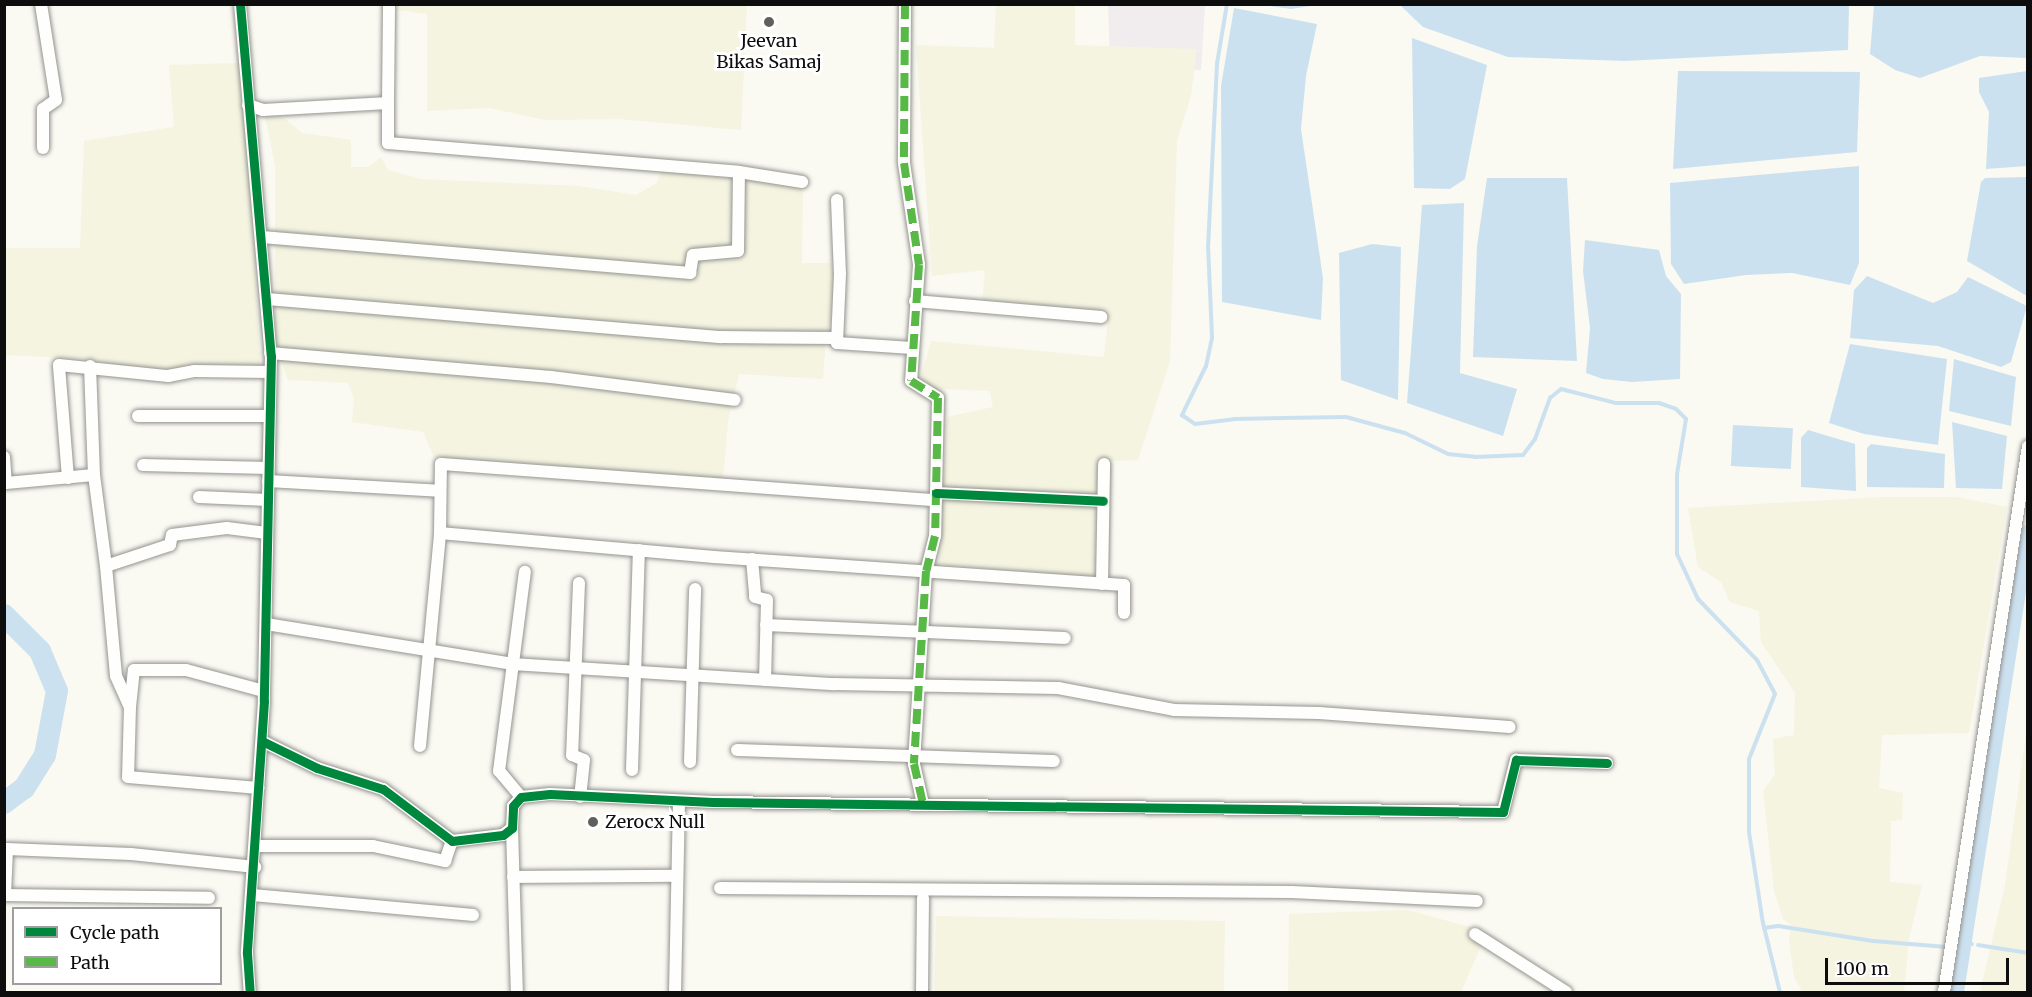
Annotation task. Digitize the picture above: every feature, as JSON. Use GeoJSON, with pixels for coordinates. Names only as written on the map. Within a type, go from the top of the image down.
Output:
{"type":"FeatureCollection","features":[{"type":"Feature","properties":{"kind":"street"},"geometry":{"type":"LineString","coordinates":[[41,4],[56,100],[43,109],[43,148]]}},
{"type":"Feature","properties":{"kind":"street"},"geometry":{"type":"LineString","coordinates":[[240,4],[262,237],[270,352],[264,692],[260,788],[248,953],[250,993]]}},
{"type":"Feature","properties":{"kind":"street"},"geometry":{"type":"LineString","coordinates":[[389,4],[388,143],[739,172],[802,182]]}},
{"type":"Feature","properties":{"kind":"street"},"geometry":{"type":"LineString","coordinates":[[906,4],[902,126],[907,195],[919,265],[911,381],[938,398],[934,536],[926,571],[921,687],[915,755],[923,804]]}},
{"type":"Feature","properties":{"kind":"street"},"geometry":{"type":"LineString","coordinates":[[248,105],[263,110],[388,103]]}},
{"type":"Feature","properties":{"kind":"street"},"geometry":{"type":"LineString","coordinates":[[262,237],[690,273],[693,255],[738,251],[739,172]]}},
{"type":"Feature","properties":{"kind":"street"},"geometry":{"type":"LineString","coordinates":[[837,201],[840,274],[837,343],[912,348]]}},
{"type":"Feature","properties":{"kind":"street"},"geometry":{"type":"LineString","coordinates":[[267,299],[721,337],[837,338]]}},
{"type":"Feature","properties":{"kind":"street"},"geometry":{"type":"LineString","coordinates":[[915,301],[1101,317]]}},
{"type":"Feature","properties":{"kind":"street"},"geometry":{"type":"LineString","coordinates":[[270,352],[551,377],[735,400]]}},
{"type":"Feature","properties":{"kind":"street"},"geometry":{"type":"LineString","coordinates":[[68,478],[59,365],[90,366],[168,376],[194,371],[270,372]]}},
{"type":"Feature","properties":{"kind":"street"},"geometry":{"type":"LineString","coordinates":[[90,366],[94,475],[106,566],[116,676],[130,707]]}},
{"type":"Feature","properties":{"kind":"street"},"geometry":{"type":"LineString","coordinates":[[138,416],[269,416]]}},
{"type":"Feature","properties":{"kind":"street"},"geometry":{"type":"LineString","coordinates":[[1944,993],[2028,446]]}},
{"type":"Feature","properties":{"kind":"street"},"geometry":{"type":"LineString","coordinates":[[4,457],[6,483],[94,475]]}},
{"type":"Feature","properties":{"kind":"street"},"geometry":{"type":"LineString","coordinates":[[420,746],[440,533],[441,464],[936,496],[1103,501]]}},
{"type":"Feature","properties":{"kind":"street"},"geometry":{"type":"LineString","coordinates":[[1102,584],[1104,464]]}},
{"type":"Feature","properties":{"kind":"street"},"geometry":{"type":"LineString","coordinates":[[143,465],[268,468]]}},
{"type":"Feature","properties":{"kind":"street"},"geometry":{"type":"LineString","coordinates":[[268,481],[439,491]]}},
{"type":"Feature","properties":{"kind":"street"},"geometry":{"type":"LineString","coordinates":[[199,497],[268,500]]}},
{"type":"Feature","properties":{"kind":"street"},"geometry":{"type":"LineString","coordinates":[[106,566],[170,544],[172,535],[227,528],[267,533]]}},
{"type":"Feature","properties":{"kind":"street"},"geometry":{"type":"LineString","coordinates":[[440,533],[752,559],[1124,585],[1124,613]]}},
{"type":"Feature","properties":{"kind":"street"},"geometry":{"type":"LineString","coordinates":[[632,770],[639,550]]}},
{"type":"Feature","properties":{"kind":"street"},"geometry":{"type":"LineString","coordinates":[[752,559],[755,597],[767,600],[765,680]]}},
{"type":"Feature","properties":{"kind":"street"},"geometry":{"type":"LineString","coordinates":[[521,798],[499,771],[525,572]]}},
{"type":"Feature","properties":{"kind":"street"},"geometry":{"type":"LineString","coordinates":[[579,583],[573,668],[572,755],[584,760],[580,797]]}},
{"type":"Feature","properties":{"kind":"street"},"geometry":{"type":"LineString","coordinates":[[690,762],[695,589]]}},
{"type":"Feature","properties":{"kind":"street"},"geometry":{"type":"LineString","coordinates":[[266,624],[512,664],[691,677],[921,687],[1058,688],[1174,710],[1319,712],[1509,726]]}},
{"type":"Feature","properties":{"kind":"street"},"geometry":{"type":"LineString","coordinates":[[766,625],[922,634],[1065,638]]}},
{"type":"Feature","properties":{"kind":"street"},"geometry":{"type":"LineString","coordinates":[[260,788],[128,777],[130,707],[134,670],[186,670],[264,692]]}},
{"type":"Feature","properties":{"kind":"street"},"geometry":{"type":"LineString","coordinates":[[262,741],[317,768],[383,789],[452,841],[481,840],[512,828]]}},
{"type":"Feature","properties":{"kind":"street"},"geometry":{"type":"LineString","coordinates":[[737,750],[1054,760]]}},
{"type":"Feature","properties":{"kind":"street"},"geometry":{"type":"LineString","coordinates":[[517,993],[512,828],[513,806],[521,798],[580,797],[679,801],[1503,812],[1516,760],[1607,764]]}},
{"type":"Feature","properties":{"kind":"street"},"geometry":{"type":"LineString","coordinates":[[675,993],[675,876],[679,801]]}},
{"type":"Feature","properties":{"kind":"street"},"geometry":{"type":"LineString","coordinates":[[256,846],[373,846],[445,861],[452,841]]}},
{"type":"Feature","properties":{"kind":"street"},"geometry":{"type":"LineString","coordinates":[[209,898],[5,895],[7,849],[176,858],[255,867]]}},
{"type":"Feature","properties":{"kind":"street"},"geometry":{"type":"LineString","coordinates":[[513,877],[675,876]]}},
{"type":"Feature","properties":{"kind":"street"},"geometry":{"type":"LineString","coordinates":[[720,888],[1292,892],[1477,901]]}},
{"type":"Feature","properties":{"kind":"street"},"geometry":{"type":"LineString","coordinates":[[253,895],[473,915]]}},
{"type":"Feature","properties":{"kind":"street"},"geometry":{"type":"LineString","coordinates":[[922,993],[923,898]]}},
{"type":"Feature","properties":{"kind":"street"},"geometry":{"type":"LineString","coordinates":[[1475,934],[1566,993]]}},
{"type":"Feature","properties":{"kind":"shaded area"},"geometry":{"type":"Polygon","coordinates":[[[1108,5],[1205,5],[1201,70],[1110,63],[1108,5]]]}},
{"type":"Feature","properties":{"kind":"green space"},"geometry":{"type":"Polygon","coordinates":[[[1075,4],[1075,45],[1197,49],[1191,96],[1177,140],[1170,361],[1138,460],[1112,461],[1109,579],[939,564],[947,417],[993,407],[990,391],[918,388],[931,341],[1104,357],[1108,320],[982,307],[985,270],[932,276],[916,45],[994,48],[996,5],[1075,4]]]}},
{"type":"Feature","properties":{"kind":"green space"},"geometry":{"type":"Polygon","coordinates":[[[390,5],[747,5],[741,130],[619,119],[546,120],[489,108],[427,111],[427,14],[391,9],[390,5]]]}},
{"type":"Feature","properties":{"kind":"green space"},"geometry":{"type":"Polygon","coordinates":[[[239,63],[252,207],[260,367],[147,371],[88,359],[5,355],[5,248],[80,248],[84,141],[174,127],[169,65],[239,63]]]}},
{"type":"Feature","properties":{"kind":"green space"},"geometry":{"type":"Polygon","coordinates":[[[277,112],[302,133],[351,140],[351,167],[369,167],[381,157],[388,170],[420,179],[578,186],[636,195],[657,183],[661,170],[803,184],[802,263],[832,263],[835,300],[826,337],[823,379],[739,374],[728,421],[723,479],[434,457],[423,432],[352,422],[354,398],[348,383],[288,380],[275,345],[275,165],[265,116],[277,112]]]}},
{"type":"Feature","properties":{"kind":"green space"},"geometry":{"type":"Polygon","coordinates":[[[1885,497],[1956,497],[2007,507],[1969,733],[1882,735],[1879,788],[1903,793],[1902,820],[1891,821],[1890,882],[1922,885],[1909,939],[1904,992],[1802,992],[1794,977],[1789,939],[1791,925],[1783,919],[1774,891],[1763,791],[1775,775],[1773,739],[1794,735],[1795,693],[1761,642],[1759,611],[1730,602],[1721,582],[1698,567],[1688,508],[1885,497]]]}},
{"type":"Feature","properties":{"kind":"green space"},"geometry":{"type":"Polygon","coordinates":[[[2027,727],[2027,992],[1980,992],[2005,885],[2027,727]]]}},
{"type":"Feature","properties":{"kind":"green space"},"geometry":{"type":"Polygon","coordinates":[[[1408,910],[1487,932],[1461,992],[1288,992],[1289,914],[1408,910]]]}},
{"type":"Feature","properties":{"kind":"green space"},"geometry":{"type":"Polygon","coordinates":[[[936,916],[1225,921],[1224,992],[935,992],[936,916]]]}},
{"type":"Feature","properties":{"kind":"water"},"geometry":{"type":"Polygon","coordinates":[[[1317,4],[1291,9],[1263,5],[1317,4]]]}},
{"type":"Feature","properties":{"kind":"water"},"geometry":{"type":"Polygon","coordinates":[[[1400,5],[1849,5],[1848,50],[1625,61],[1508,57],[1423,27],[1400,5]]]}},
{"type":"Feature","properties":{"kind":"water"},"geometry":{"type":"Polygon","coordinates":[[[1874,5],[2027,5],[2027,58],[1980,56],[1920,78],[1895,70],[1870,54],[1874,5]]]}},
{"type":"Feature","properties":{"kind":"water"},"geometry":{"type":"Polygon","coordinates":[[[1234,8],[1317,24],[1306,76],[1301,129],[1323,278],[1321,320],[1222,302],[1221,86],[1234,8]]]}},
{"type":"Feature","properties":{"kind":"water"},"geometry":{"type":"Polygon","coordinates":[[[1412,38],[1487,65],[1465,179],[1450,189],[1414,188],[1412,38]]]}},
{"type":"Feature","properties":{"kind":"water"},"geometry":{"type":"Polygon","coordinates":[[[1678,71],[1860,72],[1857,152],[1673,169],[1678,71]]]}},
{"type":"Feature","properties":{"kind":"water"},"geometry":{"type":"Polygon","coordinates":[[[2027,71],[2027,166],[1986,169],[1989,112],[1979,92],[1979,78],[2027,71]]]}},
{"type":"Feature","properties":{"kind":"water"},"geometry":{"type":"Polygon","coordinates":[[[1859,166],[1859,263],[1850,285],[1792,273],[1746,275],[1684,284],[1671,264],[1670,183],[1859,166]]]}},
{"type":"Feature","properties":{"kind":"water"},"geometry":{"type":"Polygon","coordinates":[[[2028,177],[2027,296],[1967,261],[1981,182],[1985,178],[2028,177]]]}},
{"type":"Feature","properties":{"kind":"water"},"geometry":{"type":"Polygon","coordinates":[[[1487,178],[1567,178],[1577,361],[1473,357],[1477,246],[1487,178]]]}},
{"type":"Feature","properties":{"kind":"water"},"geometry":{"type":"Polygon","coordinates":[[[1464,203],[1460,373],[1517,389],[1503,436],[1407,403],[1422,205],[1464,203]]]}},
{"type":"Feature","properties":{"kind":"water"},"geometry":{"type":"Polygon","coordinates":[[[1585,240],[1659,250],[1666,276],[1681,294],[1680,379],[1632,382],[1603,379],[1586,373],[1590,328],[1583,271],[1585,240]]]}},
{"type":"Feature","properties":{"kind":"water"},"geometry":{"type":"Polygon","coordinates":[[[1372,244],[1401,247],[1398,400],[1341,380],[1339,253],[1372,244]]]}},
{"type":"Feature","properties":{"kind":"water"},"geometry":{"type":"Polygon","coordinates":[[[1867,276],[1933,303],[1957,292],[1968,277],[2027,306],[2011,362],[2001,367],[1938,346],[1850,338],[1854,290],[1867,276]]]}},
{"type":"Feature","properties":{"kind":"water"},"geometry":{"type":"Polygon","coordinates":[[[1850,344],[1947,359],[1938,445],[1864,434],[1829,423],[1850,344]]]}},
{"type":"Feature","properties":{"kind":"water"},"geometry":{"type":"Polygon","coordinates":[[[1954,359],[2016,377],[2011,426],[1949,411],[1954,359]]]}},
{"type":"Feature","properties":{"kind":"water"},"geometry":{"type":"Polygon","coordinates":[[[1952,422],[2007,436],[2002,489],[1956,488],[1952,422]]]}},
{"type":"Feature","properties":{"kind":"water"},"geometry":{"type":"Polygon","coordinates":[[[1733,425],[1793,428],[1791,469],[1731,466],[1733,425]]]}},
{"type":"Feature","properties":{"kind":"water"},"geometry":{"type":"Polygon","coordinates":[[[1808,430],[1855,444],[1856,491],[1801,487],[1801,438],[1808,430]]]}},
{"type":"Feature","properties":{"kind":"water"},"geometry":{"type":"Polygon","coordinates":[[[1871,444],[1945,454],[1944,488],[1867,487],[1867,448],[1871,444]]]}},
{"type":"Feature","properties":{"kind":"waterway"},"geometry":{"type":"LineString","coordinates":[[1227,4],[1217,64],[1208,245],[1212,338],[1206,366],[1182,415],[1195,424],[1234,419],[1346,417],[1405,433],[1448,454],[1475,457],[1523,455],[1535,439],[1550,398],[1561,389],[1616,403],[1659,403],[1676,409],[1686,419],[1677,474],[1677,554],[1698,599],[1757,660],[1775,694],[1749,759],[1749,832],[1763,923],[1780,992]]}},
{"type":"Feature","properties":{"kind":"waterway"},"geometry":{"type":"LineString","coordinates":[[1957,992],[2028,531]]}},
{"type":"Feature","properties":{"kind":"waterway"},"geometry":{"type":"LineString","coordinates":[[4,615],[40,651],[57,691],[45,755],[24,788],[4,803]]}},
{"type":"Feature","properties":{"kind":"waterway"},"geometry":{"type":"LineString","coordinates":[[1764,928],[1778,926],[1873,941],[1947,947]]}},
{"type":"Feature","properties":{"kind":"waterway"},"geometry":{"type":"LineString","coordinates":[[1965,943],[1972,944]]}},
{"type":"Feature","properties":{"kind":"waterway"},"geometry":{"type":"LineString","coordinates":[[1978,945],[2028,953]]}},
{"type":"Feature","properties":{"kind":"waterway"},"geometry":{"type":"LineString","coordinates":[[1958,950],[1964,950]]}},
{"type":"Feature","properties":{"kind":"marked path"},"geometry":{"type":"LineString","coordinates":[[905,4],[904,163],[919,265],[911,381],[938,398],[935,536],[926,571],[914,764],[923,804]]}},
{"type":"Feature","properties":{"kind":"cycle path"},"geometry":{"type":"LineString","coordinates":[[240,4],[271,356],[264,701],[247,953],[250,992]]}},
{"type":"Feature","properties":{"kind":"cycle path"},"geometry":{"type":"LineString","coordinates":[[936,493],[1103,501]]}},
{"type":"Feature","properties":{"kind":"cycle path"},"geometry":{"type":"LineString","coordinates":[[262,741],[317,768],[383,789],[452,841],[503,835],[512,828],[513,806],[521,797],[550,794],[713,802],[1503,812],[1516,760],[1607,763]]}},
{"type":"Feature","properties":{"kind":"place","name":"Jeevan Bikas Samaj"},"geometry":{"type":"Point","coordinates":[769,22]}},
{"type":"Feature","properties":{"kind":"place","name":"Zerocx Null"},"geometry":{"type":"Point","coordinates":[593,822]}}]}
